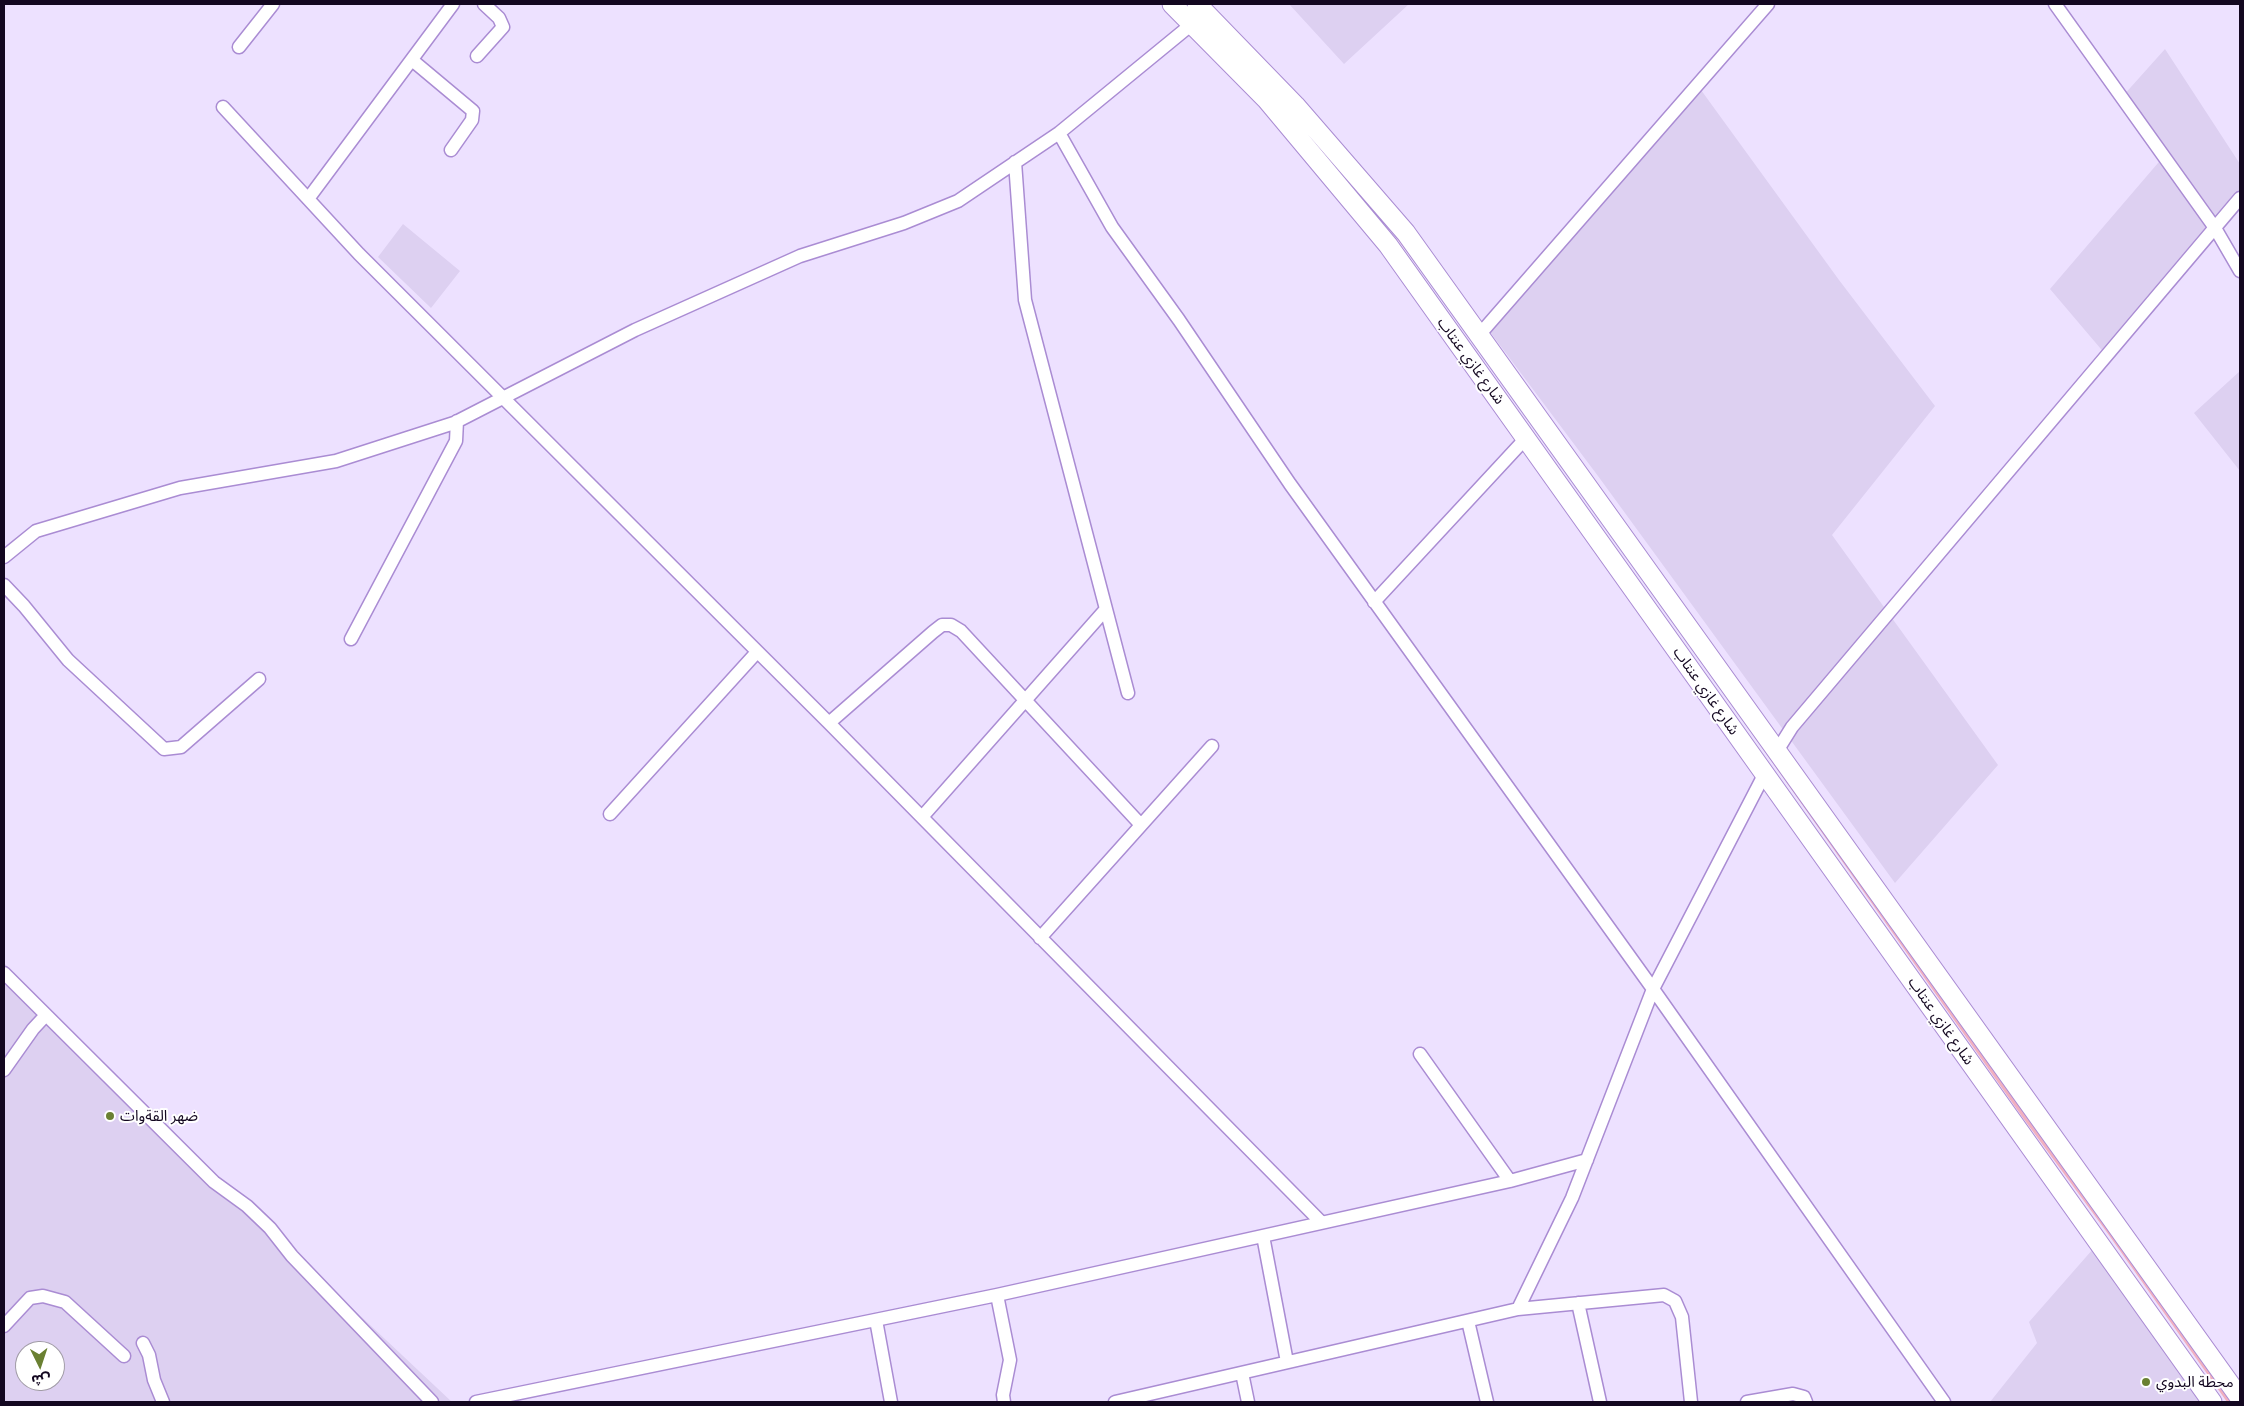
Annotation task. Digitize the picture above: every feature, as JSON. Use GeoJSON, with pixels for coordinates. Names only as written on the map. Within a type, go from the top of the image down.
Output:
{"type":"FeatureCollection","features":[{"type":"Feature","properties":{"kind":"highway","name":"شارع غازي عنتاب"},"geometry":{"type":"LineString","coordinates":[[1172,4],[1266,99],[1388,245],[2212,1402]]}},
{"type":"Feature","properties":{"kind":"highway"},"geometry":{"type":"LineString","coordinates":[[1197,4],[1296,105],[1406,233],[2240,1398]]}},
{"type":"Feature","properties":{"kind":"street"},"geometry":{"type":"LineString","coordinates":[[239,47],[273,4]]}},
{"type":"Feature","properties":{"kind":"street"},"geometry":{"type":"LineString","coordinates":[[308,198],[453,4]]}},
{"type":"Feature","properties":{"kind":"street"},"geometry":{"type":"LineString","coordinates":[[477,56],[503,27],[502,22],[484,4]]}},
{"type":"Feature","properties":{"kind":"street"},"geometry":{"type":"LineString","coordinates":[[1480,334],[1768,4]]}},
{"type":"Feature","properties":{"kind":"street"},"geometry":{"type":"LineString","coordinates":[[2055,4],[2215,228],[2240,271]]}},
{"type":"Feature","properties":{"kind":"street"},"geometry":{"type":"LineString","coordinates":[[4,557],[36,531],[180,488],[336,461],[457,422],[635,330],[800,256],[904,223],[958,201],[1059,133],[1192,24]]}},
{"type":"Feature","properties":{"kind":"street"},"geometry":{"type":"LineString","coordinates":[[412,60],[473,111],[472,120],[451,150]]}},
{"type":"Feature","properties":{"kind":"street"},"geometry":{"type":"LineString","coordinates":[[223,108],[359,254],[829,723],[1322,1222]]}},
{"type":"Feature","properties":{"kind":"street"},"geometry":{"type":"LineString","coordinates":[[1059,133],[1112,227],[1179,320],[1290,484],[1653,989],[1944,1402]]}},
{"type":"Feature","properties":{"kind":"street"},"geometry":{"type":"LineString","coordinates":[[1015,162],[1025,300],[1128,693]]}},
{"type":"Feature","properties":{"kind":"street"},"geometry":{"type":"LineString","coordinates":[[1777,751],[1792,727],[2002,476],[2240,198]]}},
{"type":"Feature","properties":{"kind":"street"},"geometry":{"type":"LineString","coordinates":[[351,639],[456,441],[457,422]]}},
{"type":"Feature","properties":{"kind":"street"},"geometry":{"type":"LineString","coordinates":[[1374,602],[1526,438]]}},
{"type":"Feature","properties":{"kind":"street"},"geometry":{"type":"LineString","coordinates":[[4,585],[24,606],[68,660],[164,749],[181,747],[259,679]]}},
{"type":"Feature","properties":{"kind":"street"},"geometry":{"type":"LineString","coordinates":[[922,818],[1106,609]]}},
{"type":"Feature","properties":{"kind":"street"},"geometry":{"type":"LineString","coordinates":[[829,723],[942,625],[951,625],[961,630],[1141,825]]}},
{"type":"Feature","properties":{"kind":"street"},"geometry":{"type":"LineString","coordinates":[[610,814],[757,652]]}},
{"type":"Feature","properties":{"kind":"street"},"geometry":{"type":"LineString","coordinates":[[1040,938],[1212,746]]}},
{"type":"Feature","properties":{"kind":"street"},"geometry":{"type":"LineString","coordinates":[[1518,1309],[1572,1198],[1653,989],[1764,773]]}},
{"type":"Feature","properties":{"kind":"street"},"geometry":{"type":"LineString","coordinates":[[4,973],[214,1182],[247,1206],[270,1228],[292,1256],[432,1402]]}},
{"type":"Feature","properties":{"kind":"street"},"geometry":{"type":"LineString","coordinates":[[4,1070],[28,1035],[46,1015]]}},
{"type":"Feature","properties":{"kind":"street"},"geometry":{"type":"LineString","coordinates":[[1420,1054],[1510,1181]]}},
{"type":"Feature","properties":{"kind":"street"},"geometry":{"type":"LineString","coordinates":[[476,1402],[997,1295],[1510,1181],[1587,1160]]}},
{"type":"Feature","properties":{"kind":"street"},"geometry":{"type":"LineString","coordinates":[[1263,1236],[1287,1362]]}},
{"type":"Feature","properties":{"kind":"street"},"geometry":{"type":"LineString","coordinates":[[997,1295],[1010,1360],[1003,1395],[1004,1402]]}},
{"type":"Feature","properties":{"kind":"street"},"geometry":{"type":"LineString","coordinates":[[1115,1402],[1518,1309],[1664,1295],[1675,1302],[1682,1317],[1691,1402]]}},
{"type":"Feature","properties":{"kind":"street"},"geometry":{"type":"LineString","coordinates":[[4,1326],[30,1298],[43,1296],[65,1302],[124,1356]]}},
{"type":"Feature","properties":{"kind":"street"},"geometry":{"type":"LineString","coordinates":[[1578,1303],[1600,1402]]}},
{"type":"Feature","properties":{"kind":"street"},"geometry":{"type":"LineString","coordinates":[[876,1320],[891,1402]]}},
{"type":"Feature","properties":{"kind":"street"},"geometry":{"type":"LineString","coordinates":[[1468,1321],[1487,1402]]}},
{"type":"Feature","properties":{"kind":"street"},"geometry":{"type":"LineString","coordinates":[[143,1343],[149,1355],[154,1380],[163,1402]]}},
{"type":"Feature","properties":{"kind":"street"},"geometry":{"type":"LineString","coordinates":[[1242,1373],[1248,1402]]}},
{"type":"Feature","properties":{"kind":"street"},"geometry":{"type":"LineString","coordinates":[[1747,1402],[1793,1394],[1804,1397],[1806,1402]]}},
{"type":"Feature","properties":{"kind":"shaded area"},"geometry":{"type":"Polygon","coordinates":[[[1183,4],[1190,4],[1379,207],[2234,1402],[2227,1402],[2023,1118],[1746,725],[1441,298],[1373,206],[1183,4]]]}},
{"type":"Feature","properties":{"kind":"shaded area"},"geometry":{"type":"Polygon","coordinates":[[[1289,4],[1409,4],[1344,64],[1289,4]]]}},
{"type":"Feature","properties":{"kind":"shaded area"},"geometry":{"type":"Polygon","coordinates":[[[2165,49],[2240,164],[2240,197],[2106,355],[2050,289],[2164,156],[2122,97],[2165,49]]]}},
{"type":"Feature","properties":{"kind":"shaded area"},"geometry":{"type":"Polygon","coordinates":[[[1701,90],[1839,280],[1935,406],[1832,535],[1998,765],[1895,883],[1598,476],[1490,332],[1701,90]]]}},
{"type":"Feature","properties":{"kind":"shaded area"},"geometry":{"type":"Polygon","coordinates":[[[403,224],[460,271],[431,308],[378,257],[403,224]]]}},
{"type":"Feature","properties":{"kind":"shaded area"},"geometry":{"type":"Polygon","coordinates":[[[2240,371],[2240,471],[2194,413],[2240,371]]]}},
{"type":"Feature","properties":{"kind":"shaded area"},"geometry":{"type":"Polygon","coordinates":[[[4,963],[254,1216],[452,1402],[4,1402],[4,963]]]}},
{"type":"Feature","properties":{"kind":"shaded area"},"geometry":{"type":"Polygon","coordinates":[[[2093,1249],[2209,1402],[1990,1402],[2037,1343],[2029,1322],[2093,1249]]]}},
{"type":"Feature","properties":{"kind":"place","name":"ضهر القةوات"},"geometry":{"type":"Point","coordinates":[110,1116]}},
{"type":"Feature","properties":{"kind":"place","name":"محطة البدوي"},"geometry":{"type":"Point","coordinates":[2146,1382]}}]}
